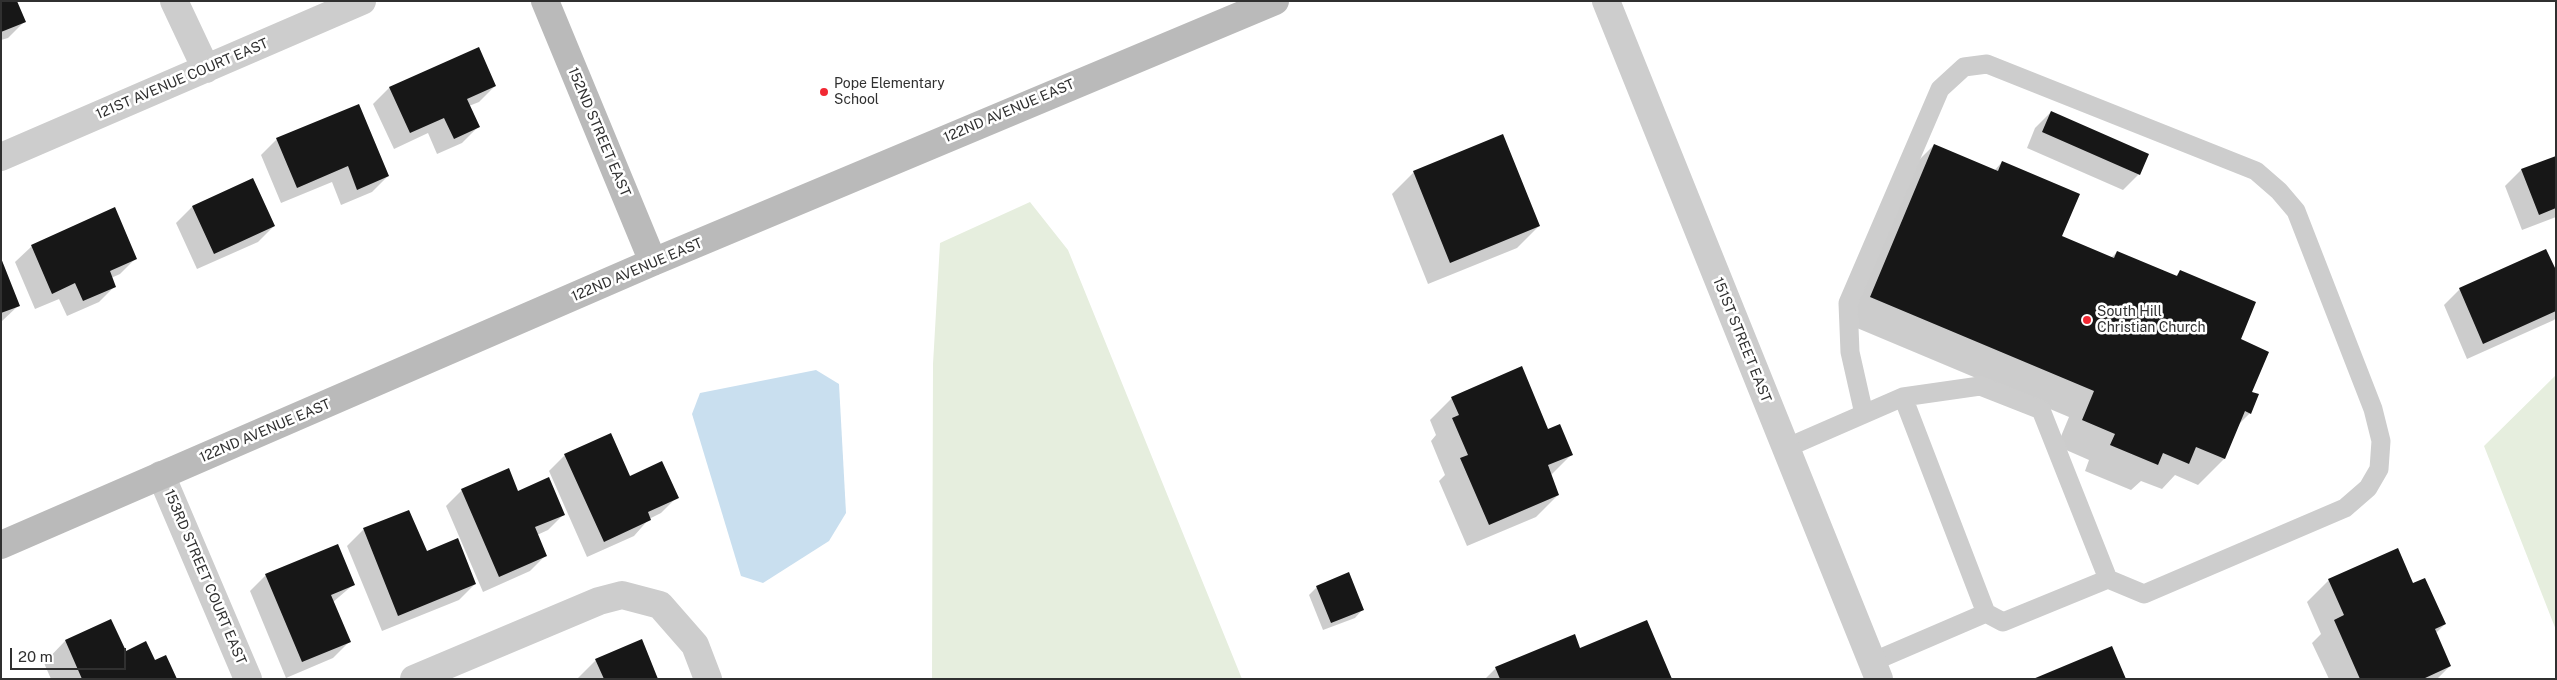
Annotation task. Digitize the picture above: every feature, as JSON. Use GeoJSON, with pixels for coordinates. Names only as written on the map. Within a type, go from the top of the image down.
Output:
{"type":"FeatureCollection","features":[{"type":"Feature","properties":{"kind":"main road","name":"152ND STREET EAST"},"geometry":{"type":"LineString","coordinates":[[545,1],[653,262]]}},
{"type":"Feature","properties":{"kind":"main road","name":"122ND AVENUE EAST"},"geometry":{"type":"LineString","coordinates":[[1,545],[653,262],[1275,1]]}},
{"type":"Feature","properties":{"kind":"street"},"geometry":{"type":"LineString","coordinates":[[174,1],[206,69]]}},
{"type":"Feature","properties":{"kind":"street","name":"121ST AVENUE COURT EAST"},"geometry":{"type":"LineString","coordinates":[[1,157],[362,1]]}},
{"type":"Feature","properties":{"kind":"street","name":"151ST STREET EAST"},"geometry":{"type":"LineString","coordinates":[[1606,1],[1875,670]]}},
{"type":"Feature","properties":{"kind":"street","name":"153RD STREET COURT EAST"},"geometry":{"type":"LineString","coordinates":[[161,476],[248,679]]}},
{"type":"Feature","properties":{"kind":"street"},"geometry":{"type":"LineString","coordinates":[[414,679],[599,601],[622,595],[641,598],[660,605],[695,645],[708,679]]}},
{"type":"Feature","properties":{"kind":"lane"},"geometry":{"type":"LineString","coordinates":[[1864,414],[1850,352],[1848,303],[1940,89],[1964,67],[1987,64],[2256,172],[2279,191],[2296,211],[2373,409],[2381,442],[2379,469],[2368,488],[2345,508],[2144,594],[2108,579],[2003,622],[1986,613],[1902,398]]}},
{"type":"Feature","properties":{"kind":"lane"},"geometry":{"type":"LineString","coordinates":[[1786,448],[1902,398],[1980,386],[2041,410],[2108,579]]}},
{"type":"Feature","properties":{"kind":"lane"},"geometry":{"type":"LineString","coordinates":[[1875,670],[1986,613]]}},
{"type":"Feature","properties":{"kind":"green space"},"geometry":{"type":"Polygon","coordinates":[[[1030,202],[1068,250],[1242,679],[932,679],[933,364],[940,243],[1030,202]]]}},
{"type":"Feature","properties":{"kind":"green space"},"geometry":{"type":"Polygon","coordinates":[[[2556,375],[2556,630],[2484,446],[2556,375]]]}},
{"type":"Feature","properties":{"kind":"water"},"geometry":{"type":"Polygon","coordinates":[[[816,370],[839,384],[846,513],[829,541],[763,583],[741,576],[692,414],[700,393],[816,370]]]}},
{"type":"Feature","properties":{"kind":"building"},"geometry":{"type":"Polygon","coordinates":[[[1,1],[17,1],[26,22],[1,32],[1,1]]]}},
{"type":"Feature","properties":{"kind":"building"},"geometry":{"type":"Polygon","coordinates":[[[479,47],[496,86],[467,99],[480,127],[454,139],[444,118],[410,133],[389,87],[479,47]]]}},
{"type":"Feature","properties":{"kind":"building"},"geometry":{"type":"Polygon","coordinates":[[[359,104],[389,176],[357,190],[348,166],[297,188],[276,138],[359,104]]]}},
{"type":"Feature","properties":{"kind":"building"},"geometry":{"type":"Polygon","coordinates":[[[2051,111],[2149,154],[2140,175],[2042,132],[2051,111]]]}},
{"type":"Feature","properties":{"kind":"building"},"geometry":{"type":"Polygon","coordinates":[[[1503,134],[1540,226],[1450,263],[1413,171],[1503,134]]]}},
{"type":"Feature","properties":{"kind":"building","name":"South Hill Christian Church"},"geometry":{"type":"Polygon","coordinates":[[[1934,144],[1998,171],[2002,161],[2080,194],[2062,236],[2114,258],[2117,251],[2177,276],[2180,270],[2256,302],[2241,339],[2269,352],[2252,392],[2259,394],[2251,414],[2245,411],[2225,459],[2196,447],[2189,464],[2163,453],[2158,465],[2110,445],[2115,434],[2082,420],[2094,391],[1870,297],[1934,144]]]}},
{"type":"Feature","properties":{"kind":"building"},"geometry":{"type":"Polygon","coordinates":[[[2556,156],[2556,208],[2539,215],[2521,169],[2556,156]]]}},
{"type":"Feature","properties":{"kind":"building"},"geometry":{"type":"Polygon","coordinates":[[[253,178],[275,226],[214,254],[192,206],[253,178]]]}},
{"type":"Feature","properties":{"kind":"building"},"geometry":{"type":"Polygon","coordinates":[[[115,207],[137,259],[110,271],[116,287],[83,301],[75,283],[52,294],[31,245],[115,207]]]}},
{"type":"Feature","properties":{"kind":"building"},"geometry":{"type":"Polygon","coordinates":[[[2546,249],[2556,270],[2556,311],[2483,344],[2459,288],[2546,249]]]}},
{"type":"Feature","properties":{"kind":"building"},"geometry":{"type":"Polygon","coordinates":[[[1,258],[20,306],[1,313],[1,258]]]}},
{"type":"Feature","properties":{"kind":"building"},"geometry":{"type":"Polygon","coordinates":[[[1522,366],[1548,429],[1560,424],[1573,455],[1548,465],[1559,495],[1489,525],[1460,458],[1468,455],[1452,418],[1459,415],[1451,397],[1522,366]]]}},
{"type":"Feature","properties":{"kind":"building"},"geometry":{"type":"Polygon","coordinates":[[[611,433],[630,476],[662,461],[679,498],[648,512],[651,520],[604,542],[564,454],[611,433]]]}},
{"type":"Feature","properties":{"kind":"building"},"geometry":{"type":"Polygon","coordinates":[[[509,468],[518,491],[549,477],[565,515],[535,527],[547,556],[499,577],[461,489],[509,468]]]}},
{"type":"Feature","properties":{"kind":"building"},"geometry":{"type":"Polygon","coordinates":[[[409,510],[427,551],[458,538],[476,584],[398,616],[363,528],[409,510]]]}},
{"type":"Feature","properties":{"kind":"building"},"geometry":{"type":"Polygon","coordinates":[[[338,544],[355,585],[331,595],[351,642],[302,662],[265,574],[338,544]]]}},
{"type":"Feature","properties":{"kind":"building"},"geometry":{"type":"Polygon","coordinates":[[[2398,548],[2413,583],[2425,578],[2446,624],[2435,629],[2451,666],[2423,679],[2360,679],[2334,620],[2344,615],[2328,579],[2398,548]]]}},
{"type":"Feature","properties":{"kind":"building"},"geometry":{"type":"Polygon","coordinates":[[[1349,572],[1364,610],[1331,623],[1316,586],[1349,572]]]}},
{"type":"Feature","properties":{"kind":"building"},"geometry":{"type":"Polygon","coordinates":[[[111,619],[126,651],[146,641],[155,660],[166,655],[177,679],[82,679],[65,640],[111,619]]]}},
{"type":"Feature","properties":{"kind":"building"},"geometry":{"type":"Polygon","coordinates":[[[1647,620],[1672,679],[1500,679],[1495,667],[1575,634],[1580,648],[1647,620]]]}},
{"type":"Feature","properties":{"kind":"building"},"geometry":{"type":"Polygon","coordinates":[[[642,639],[658,679],[604,679],[595,659],[642,639]]]}},
{"type":"Feature","properties":{"kind":"building"},"geometry":{"type":"Polygon","coordinates":[[[2112,646],[2126,679],[2033,679],[2112,646]]]}},
{"type":"Feature","properties":{"kind":"place","name":"Pope Elementary School"},"geometry":{"type":"Point","coordinates":[824,92]}},
{"type":"Feature","properties":{"kind":"place","name":"South Hill Christian Church"},"geometry":{"type":"Point","coordinates":[2087,320]}}]}
